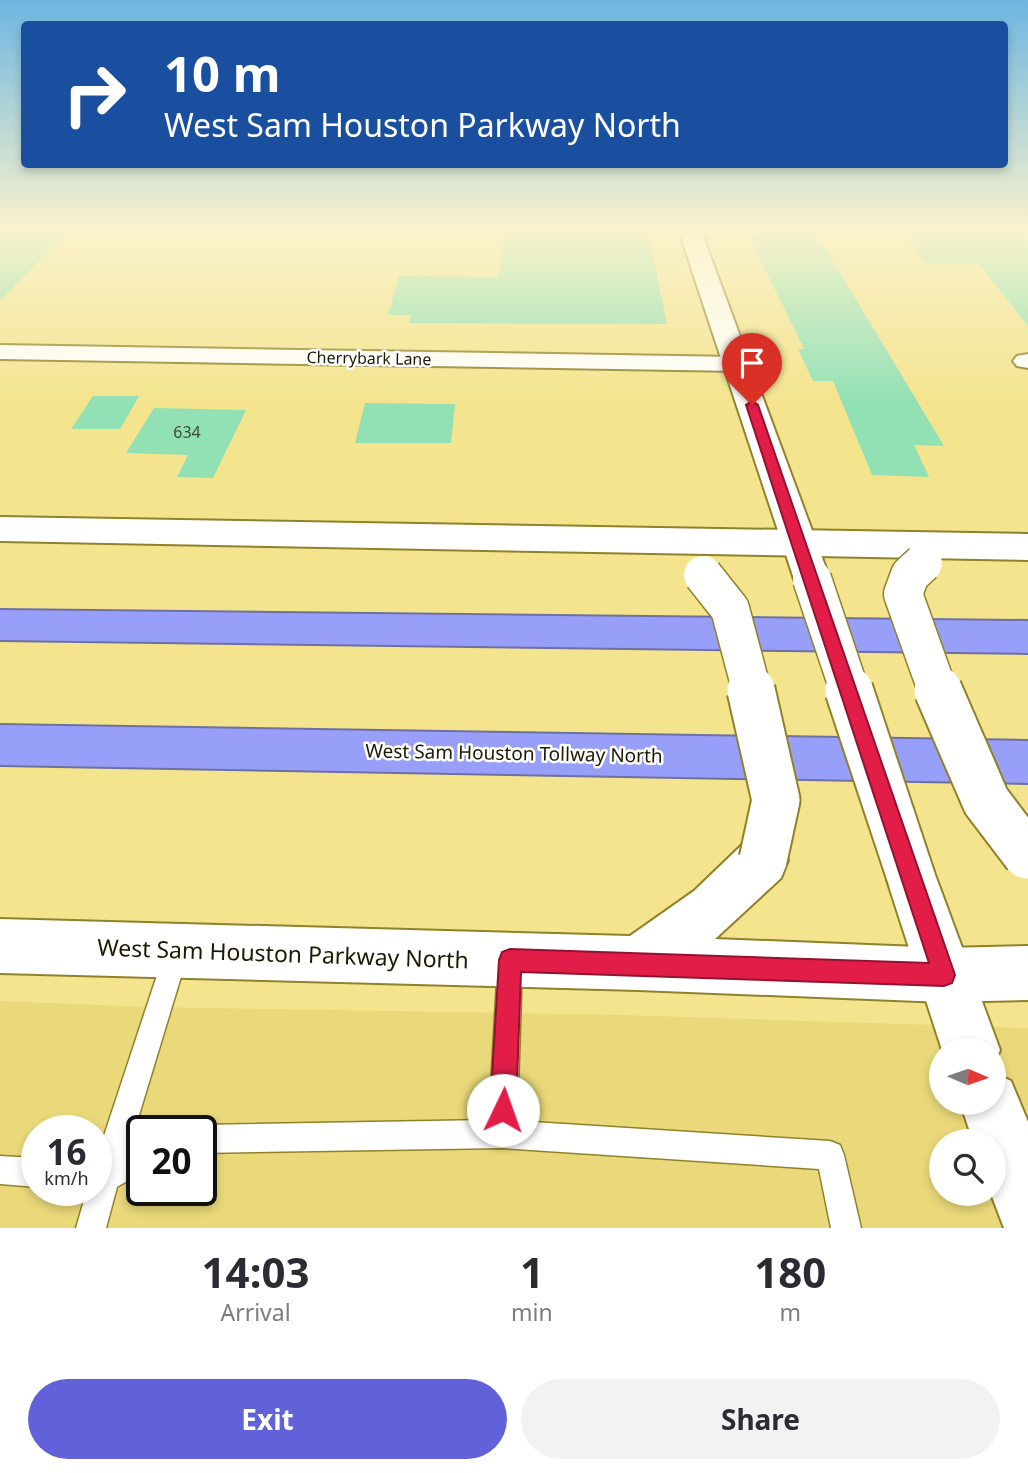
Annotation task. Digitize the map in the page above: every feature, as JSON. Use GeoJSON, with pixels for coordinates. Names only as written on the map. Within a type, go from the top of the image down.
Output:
{"type":"FeatureCollection","features":[{"type":"Feature","properties":{"kind":"highway"},"geometry":{"type":"LineString","coordinates":[[0,625],[1028,637]]}},
{"type":"Feature","properties":{"kind":"highway","name":"West Sam Houston Tollway North"},"geometry":{"type":"LineString","coordinates":[[0,745],[1028,762]]}},
{"type":"Feature","properties":{"kind":"main road"},"geometry":{"type":"LineString","coordinates":[[711,288],[967,1038]]}},
{"type":"Feature","properties":{"kind":"main road"},"geometry":{"type":"LineString","coordinates":[[0,529],[637,540],[806,561],[971,546],[1028,547]]}},
{"type":"Feature","properties":{"kind":"main road"},"geometry":{"type":"LineString","coordinates":[[637,540],[703,575],[730,609],[762,730],[776,800],[763,860],[712,909],[638,963]]}},
{"type":"Feature","properties":{"kind":"main road"},"geometry":{"type":"LineString","coordinates":[[971,546],[923,563],[910,575],[903,594],[932,677],[986,801],[1027,856]]}},
{"type":"Feature","properties":{"kind":"main road","name":"West Sam Houston Parkway North"},"geometry":{"type":"LineString","coordinates":[[0,946],[638,963],[944,975],[1028,973]]}},
{"type":"Feature","properties":{"kind":"main road"},"geometry":{"type":"LineString","coordinates":[[995,1115],[1028,1207]]}},
{"type":"Feature","properties":{"kind":"street","name":"Cherrybark Lane"},"geometry":{"type":"LineString","coordinates":[[0,352],[738,364]]}},
{"type":"Feature","properties":{"kind":"lane"},"geometry":{"type":"LineString","coordinates":[[112,1145],[177,951]]}},
{"type":"Feature","properties":{"kind":"lane"},"geometry":{"type":"LineString","coordinates":[[502,1134],[510,960]]}},
{"type":"Feature","properties":{"kind":"lane"},"geometry":{"type":"LineString","coordinates":[[217,1139],[502,1134],[830,1155],[846,1228]]}},
{"type":"Feature","properties":{"kind":"lane"},"geometry":{"type":"LineString","coordinates":[[0,1170],[21,1172]]}},
{"type":"Feature","properties":{"kind":"lane"},"geometry":{"type":"LineString","coordinates":[[91,1228],[95,1206]]}},
{"type":"Feature","properties":{"kind":"shaded area"},"geometry":{"type":"Polygon","coordinates":[[[0,1001],[150,1007],[624,1015],[1028,1028],[1028,1228],[0,1228],[0,1001]]]}},
{"type":"Feature","properties":{"kind":"building"},"geometry":{"type":"Polygon","coordinates":[[[0,288],[13,288],[0,301],[0,288]]]}},
{"type":"Feature","properties":{"kind":"building"},"geometry":{"type":"Polygon","coordinates":[[[396,288],[660,288],[667,324],[409,323],[411,315],[388,315],[396,288]]]}},
{"type":"Feature","properties":{"kind":"building"},"geometry":{"type":"Polygon","coordinates":[[[774,288],[849,288],[944,446],[914,445],[929,477],[872,475],[833,381],[813,381],[798,349],[804,349],[774,288]]]}},
{"type":"Feature","properties":{"kind":"building"},"geometry":{"type":"Polygon","coordinates":[[[998,288],[1028,288],[1028,326],[998,288]]]}},
{"type":"Feature","properties":{"kind":"building"},"geometry":{"type":"Polygon","coordinates":[[[93,396],[139,396],[120,429],[71,429],[93,396]]]}},
{"type":"Feature","properties":{"kind":"building"},"geometry":{"type":"Polygon","coordinates":[[[365,403],[455,404],[451,443],[355,443],[365,403]]]}},
{"type":"Feature","properties":{"kind":"building"},"geometry":{"type":"Polygon","coordinates":[[[154,408],[246,410],[213,478],[177,477],[188,455],[126,453],[154,408]]]}},
{"type":"Feature","properties":{"kind":"route"},"geometry":{"type":"LineString","coordinates":[[503,1110],[510,960],[944,975],[752,405]]}}]}
